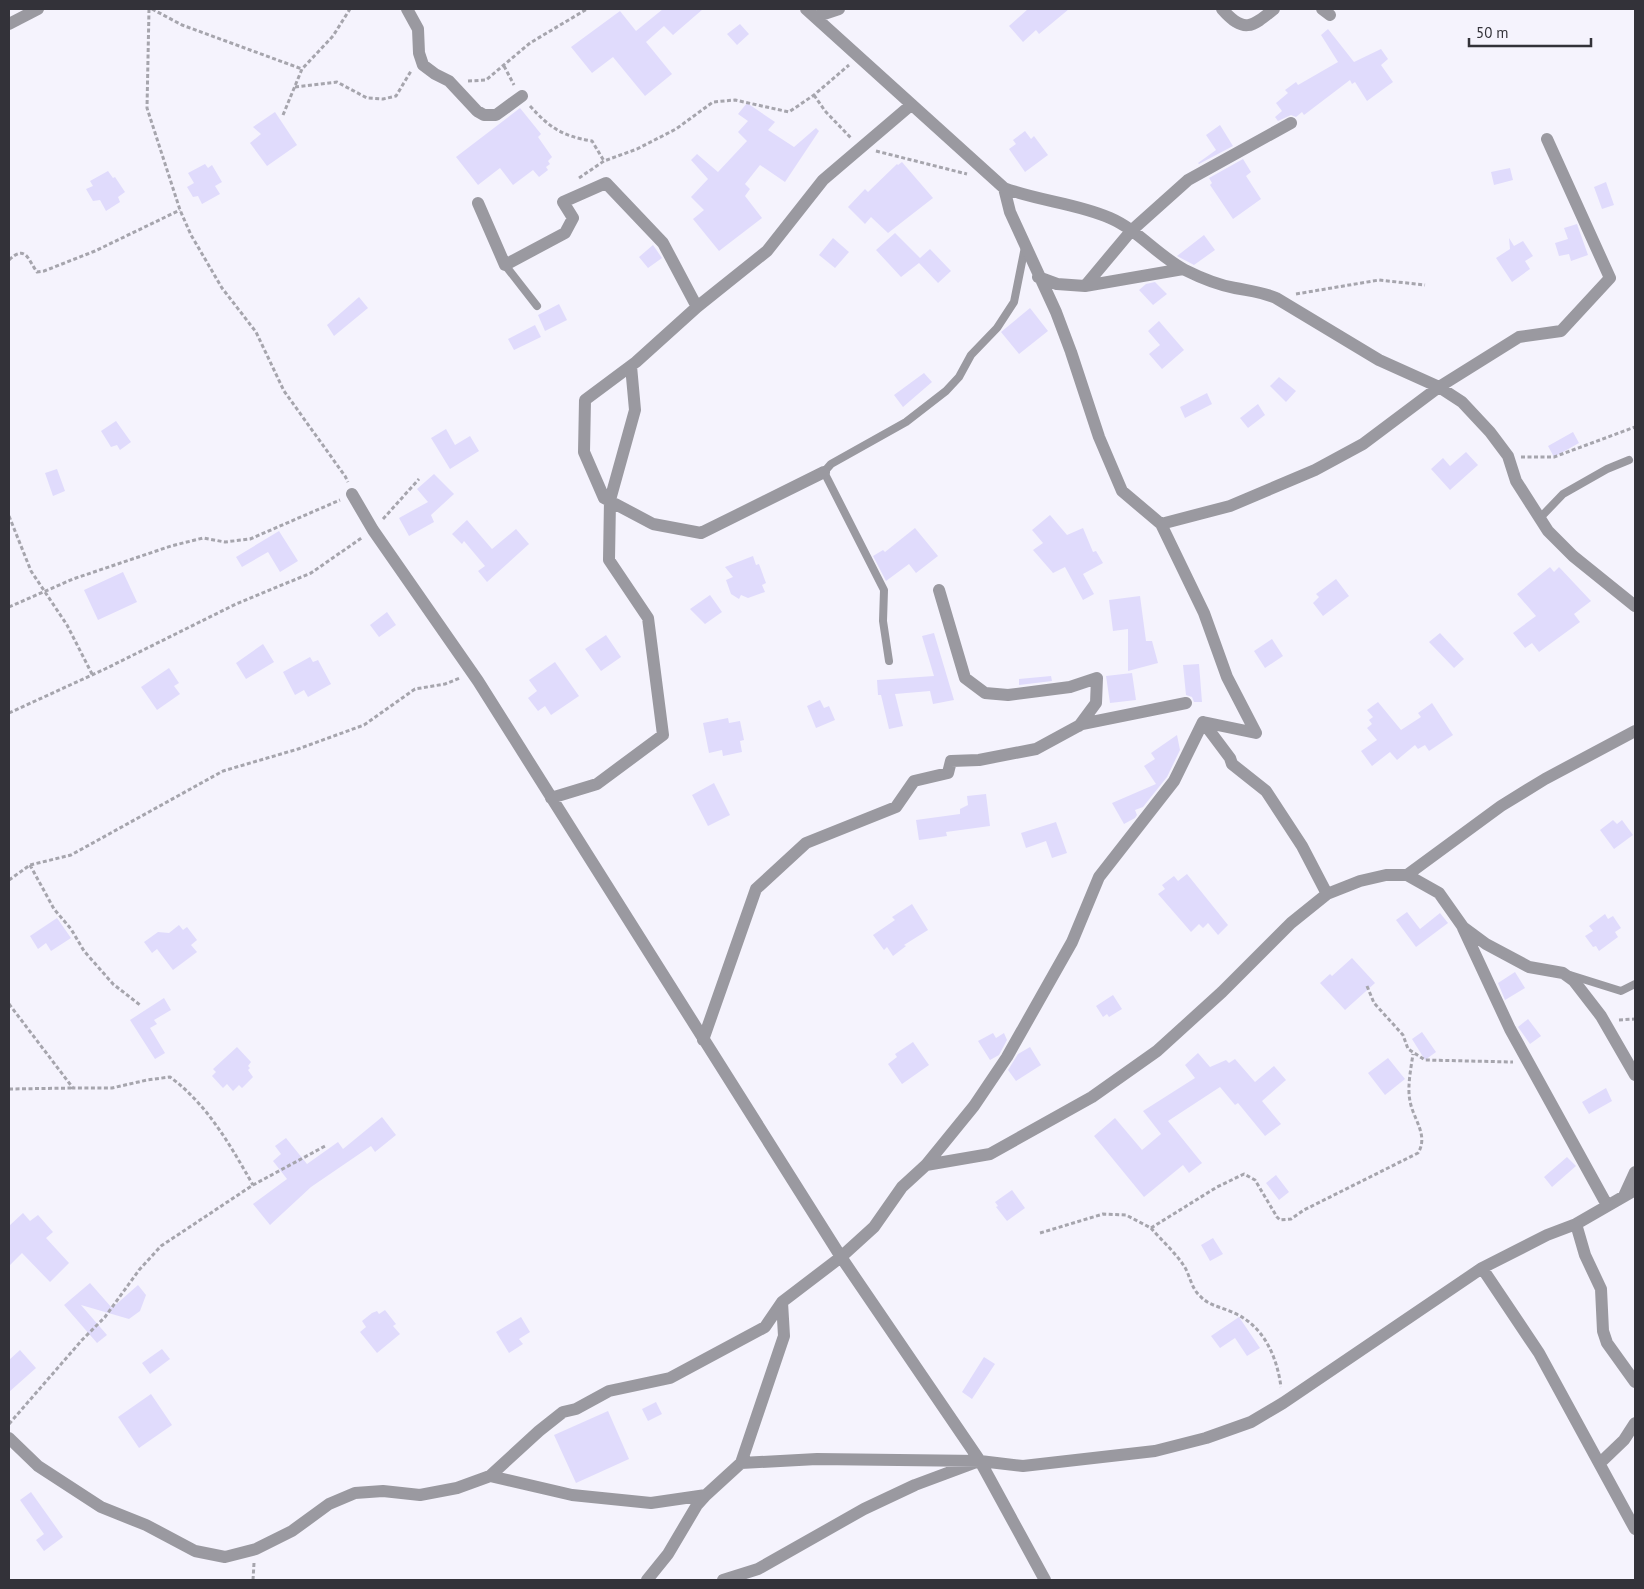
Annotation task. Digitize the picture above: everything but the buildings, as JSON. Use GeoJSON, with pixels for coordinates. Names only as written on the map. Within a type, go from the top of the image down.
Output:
{"type":"FeatureCollection","features":[{"type":"Feature","properties":{"kind":"street"},"geometry":{"type":"LineString","coordinates":[[9,24],[38,9]]}},
{"type":"Feature","properties":{"kind":"street"},"geometry":{"type":"LineString","coordinates":[[407,9],[418,29],[420,58],[430,71],[449,81],[477,111],[484,115],[496,115],[522,96]]}},
{"type":"Feature","properties":{"kind":"street"},"geometry":{"type":"LineString","coordinates":[[810,13],[839,9]]}},
{"type":"Feature","properties":{"kind":"street"},"geometry":{"type":"LineString","coordinates":[[1222,9],[1231,19],[1245,25],[1259,23],[1274,9]]}},
{"type":"Feature","properties":{"kind":"street"},"geometry":{"type":"LineString","coordinates":[[810,13],[999,185],[1024,196],[1084,208],[1112,219],[1131,230],[1183,269],[1207,280],[1235,288],[1258,291],[1276,298],[1379,360],[1439,387],[1462,402],[1490,432],[1508,456],[1516,481],[1548,531],[1573,556],[1635,606]]}},
{"type":"Feature","properties":{"kind":"street"},"geometry":{"type":"LineString","coordinates":[[824,472],[701,533],[653,524],[604,498],[584,452],[585,400],[631,366],[697,307],[767,251],[823,180],[911,105]]}},
{"type":"Feature","properties":{"kind":"street"},"geometry":{"type":"LineString","coordinates":[[1085,286],[1131,230],[1188,180],[1291,123]]}},
{"type":"Feature","properties":{"kind":"street"},"geometry":{"type":"LineString","coordinates":[[1161,524],[1230,506],[1315,470],[1363,444],[1439,387],[1519,337],[1561,331],[1610,278],[1547,139]]}},
{"type":"Feature","properties":{"kind":"street"},"geometry":{"type":"LineString","coordinates":[[478,203],[505,265],[565,233],[573,218],[563,202],[606,183],[664,243],[697,307]]}},
{"type":"Feature","properties":{"kind":"street"},"geometry":{"type":"LineString","coordinates":[[999,185],[1038,277],[1056,312],[1072,352],[1098,437],[1122,491],[1161,524],[1204,613],[1227,677],[1256,733],[1203,722]]}},
{"type":"Feature","properties":{"kind":"street"},"geometry":{"type":"LineString","coordinates":[[1038,277],[1057,284],[1085,286],[1183,269]]}},
{"type":"Feature","properties":{"kind":"street"},"geometry":{"type":"LineString","coordinates":[[551,798],[597,784],[663,735],[648,618],[609,560],[610,500],[635,410],[631,366]]}},
{"type":"Feature","properties":{"kind":"street"},"geometry":{"type":"LineString","coordinates":[[352,494],[373,530],[478,681],[841,1256],[980,1461],[1044,1580]]}},
{"type":"Feature","properties":{"kind":"street"},"geometry":{"type":"LineString","coordinates":[[940,590],[965,678],[985,693],[1008,695],[1070,687],[1097,678],[1096,703],[1079,726]]}},
{"type":"Feature","properties":{"kind":"street"},"geometry":{"type":"LineString","coordinates":[[703,1040],[756,890],[806,843],[896,807],[914,782],[948,773],[951,761],[979,760],[1036,749],[1079,726],[1186,703]]}},
{"type":"Feature","properties":{"kind":"street"},"geometry":{"type":"LineString","coordinates":[[1203,722],[1230,758],[1232,764],[1266,791],[1302,846],[1327,894]]}},
{"type":"Feature","properties":{"kind":"street"},"geometry":{"type":"LineString","coordinates":[[10,1442],[60,1482],[101,1507],[146,1525],[195,1551],[225,1557],[256,1549],[292,1531],[329,1504],[355,1493],[383,1491],[420,1496],[457,1488],[490,1476],[539,1430],[563,1412],[576,1408],[609,1391],[670,1378],[765,1327],[782,1302],[841,1256],[874,1226],[902,1187],[926,1165],[974,1106],[1007,1057],[1072,942],[1099,877],[1174,781],[1203,722]]}},
{"type":"Feature","properties":{"kind":"street"},"geometry":{"type":"LineString","coordinates":[[1407,875],[1501,806],[1545,779],[1635,731]]}},
{"type":"Feature","properties":{"kind":"street"},"geometry":{"type":"LineString","coordinates":[[926,1165],[990,1154],[1092,1097],[1157,1051],[1222,992],[1292,922],[1327,894],[1360,881],[1386,875],[1407,875],[1439,893],[1463,927],[1510,1029],[1607,1205]]}},
{"type":"Feature","properties":{"kind":"street"},"geometry":{"type":"LineString","coordinates":[[1463,927],[1486,944],[1529,967],[1564,973],[1574,982],[1602,1016],[1635,1075]]}},
{"type":"Feature","properties":{"kind":"street"},"geometry":{"type":"LineString","coordinates":[[741,1463],[817,1459],[980,1461],[1024,1466],[1155,1451],[1206,1438],[1251,1422],[1283,1403],[1482,1268],[1548,1235],[1576,1224],[1630,1193],[1635,1172]]}},
{"type":"Feature","properties":{"kind":"street"},"geometry":{"type":"LineString","coordinates":[[1576,1224],[1586,1254],[1602,1289],[1603,1331],[1608,1343],[1635,1382]]}},
{"type":"Feature","properties":{"kind":"street"},"geometry":{"type":"LineString","coordinates":[[1482,1268],[1539,1353],[1635,1529]]}},
{"type":"Feature","properties":{"kind":"street"},"geometry":{"type":"LineString","coordinates":[[647,1580],[668,1554],[697,1505],[741,1463],[784,1336],[782,1302]]}},
{"type":"Feature","properties":{"kind":"street"},"geometry":{"type":"LineString","coordinates":[[1600,1463],[1624,1440],[1635,1423]]}},
{"type":"Feature","properties":{"kind":"street"},"geometry":{"type":"LineString","coordinates":[[723,1580],[758,1569],[864,1509],[915,1485],[980,1461]]}},
{"type":"Feature","properties":{"kind":"street"},"geometry":{"type":"LineString","coordinates":[[490,1476],[572,1495],[650,1503],[706,1495]]}},
{"type":"Feature","properties":{"kind":"lane"},"geometry":{"type":"LineString","coordinates":[[889,661],[883,622],[884,590],[824,472],[831,464],[906,422],[935,401],[959,377],[971,355],[997,328],[1014,302],[1025,245]]}},
{"type":"Feature","properties":{"kind":"lane"},"geometry":{"type":"LineString","coordinates":[[505,265],[536,306]]}},
{"type":"Feature","properties":{"kind":"lane"},"geometry":{"type":"LineString","coordinates":[[1539,518],[1563,494],[1607,469],[1629,460]]}},
{"type":"Feature","properties":{"kind":"lane"},"geometry":{"type":"LineString","coordinates":[[1564,973],[1621,991],[1635,984]]}},
{"type":"Feature","properties":{"kind":"path"},"geometry":{"type":"LineString","coordinates":[[9,607],[82,575],[171,546],[203,538],[225,542],[250,539],[352,494],[345,476],[284,391],[256,332],[222,288],[191,235],[180,210],[147,108],[148,9]]}},
{"type":"Feature","properties":{"kind":"path"},"geometry":{"type":"LineString","coordinates":[[152,9],[182,25],[302,69]]}},
{"type":"Feature","properties":{"kind":"path"},"geometry":{"type":"LineString","coordinates":[[283,115],[302,69],[333,36],[350,9]]}},
{"type":"Feature","properties":{"kind":"path"},"geometry":{"type":"LineString","coordinates":[[449,81],[475,82],[486,80],[530,44],[587,9]]}},
{"type":"Feature","properties":{"kind":"path"},"geometry":{"type":"LineString","coordinates":[[574,181],[604,161],[637,149],[676,129],[713,102],[735,100],[789,112],[814,95],[860,57]]}},
{"type":"Feature","properties":{"kind":"path"},"geometry":{"type":"LineString","coordinates":[[295,88],[337,82],[368,98],[383,99],[396,96],[420,58]]}},
{"type":"Feature","properties":{"kind":"path"},"geometry":{"type":"LineString","coordinates":[[504,66],[522,96],[544,122],[557,131],[592,141],[604,161]]}},
{"type":"Feature","properties":{"kind":"path"},"geometry":{"type":"LineString","coordinates":[[814,95],[825,112],[862,147],[999,185]]}},
{"type":"Feature","properties":{"kind":"path"},"geometry":{"type":"LineString","coordinates":[[9,260],[17,254],[28,255],[37,272],[44,271],[95,251],[180,210]]}},
{"type":"Feature","properties":{"kind":"path"},"geometry":{"type":"LineString","coordinates":[[1276,298],[1379,280],[1425,285]]}},
{"type":"Feature","properties":{"kind":"path"},"geometry":{"type":"LineString","coordinates":[[1508,456],[1554,457],[1635,426]]}},
{"type":"Feature","properties":{"kind":"path"},"geometry":{"type":"LineString","coordinates":[[9,713],[236,604],[311,573],[373,530],[419,479]]}},
{"type":"Feature","properties":{"kind":"path"},"geometry":{"type":"LineString","coordinates":[[9,516],[23,555],[67,625],[92,674]]}},
{"type":"Feature","properties":{"kind":"path"},"geometry":{"type":"LineString","coordinates":[[9,880],[30,865],[70,855],[223,771],[298,749],[364,725],[415,689],[445,684],[465,676],[478,681]]}},
{"type":"Feature","properties":{"kind":"path"},"geometry":{"type":"LineString","coordinates":[[30,865],[54,909],[71,929],[84,951],[112,984],[140,1005]]}},
{"type":"Feature","properties":{"kind":"path"},"geometry":{"type":"LineString","coordinates":[[1367,986],[1374,1003],[1403,1035],[1408,1049],[1425,1060],[1529,1063]]}},
{"type":"Feature","properties":{"kind":"path"},"geometry":{"type":"LineString","coordinates":[[9,1004],[73,1088]]}},
{"type":"Feature","properties":{"kind":"path"},"geometry":{"type":"LineString","coordinates":[[1151,1228],[1217,1187],[1244,1174],[1255,1180],[1277,1217],[1285,1220],[1412,1158],[1422,1147],[1422,1133],[1410,1101],[1413,1054]]}},
{"type":"Feature","properties":{"kind":"path"},"geometry":{"type":"LineString","coordinates":[[9,1089],[112,1088],[170,1077],[184,1087],[221,1130],[253,1185]]}},
{"type":"Feature","properties":{"kind":"path"},"geometry":{"type":"LineString","coordinates":[[9,1424],[82,1340],[105,1317],[139,1270],[161,1246],[253,1185],[327,1145]]}},
{"type":"Feature","properties":{"kind":"path"},"geometry":{"type":"LineString","coordinates":[[1040,1232],[1103,1214],[1126,1215],[1151,1228],[1184,1266],[1191,1284],[1200,1296],[1214,1306],[1244,1318],[1257,1329],[1269,1345],[1279,1372],[1283,1403]]}}]}
